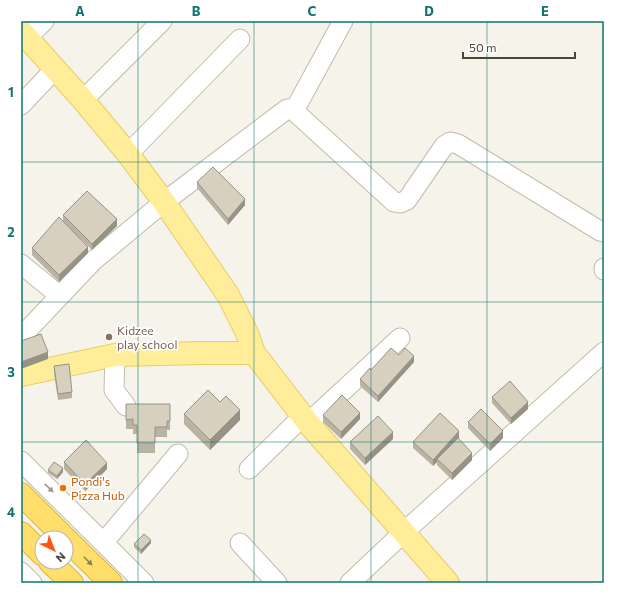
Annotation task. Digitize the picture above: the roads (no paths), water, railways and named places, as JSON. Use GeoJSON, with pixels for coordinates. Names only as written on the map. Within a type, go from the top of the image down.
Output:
{"type":"FeatureCollection","features":[{"type":"Feature","properties":{"kind":"highway"},"geometry":{"type":"LineString","coordinates":[[21,494],[58,530]]}},
{"type":"Feature","properties":{"kind":"highway"},"geometry":{"type":"LineString","coordinates":[[21,533],[34,546]]}},
{"type":"Feature","properties":{"kind":"highway"},"geometry":{"type":"LineString","coordinates":[[74,546],[111,583]]}},
{"type":"Feature","properties":{"kind":"highway"},"geometry":{"type":"LineString","coordinates":[[58,570],[72,583]]}},
{"type":"Feature","properties":{"kind":"main road"},"geometry":{"type":"LineString","coordinates":[[24,34],[83,100],[128,154],[164,202],[228,295],[247,333],[254,353],[306,420],[448,583]]}},
{"type":"Feature","properties":{"kind":"main road"},"geometry":{"type":"LineString","coordinates":[[21,375],[115,356],[254,353]]}},
{"type":"Feature","properties":{"kind":"street"},"geometry":{"type":"LineString","coordinates":[[24,34],[44,21]]}},
{"type":"Feature","properties":{"kind":"street"},"geometry":{"type":"LineString","coordinates":[[83,100],[162,21]]}},
{"type":"Feature","properties":{"kind":"street"},"geometry":{"type":"LineString","coordinates":[[294,111],[343,21]]}},
{"type":"Feature","properties":{"kind":"street"},"geometry":{"type":"LineString","coordinates":[[128,154],[240,39]]}},
{"type":"Feature","properties":{"kind":"street"},"geometry":{"type":"LineString","coordinates":[[21,105],[55,69]]}},
{"type":"Feature","properties":{"kind":"street"},"geometry":{"type":"LineString","coordinates":[[21,337],[93,261],[164,202],[287,109],[292,109],[394,202],[400,203],[407,200],[444,146],[450,142],[458,144],[600,231],[604,232]]}},
{"type":"Feature","properties":{"kind":"street"},"geometry":{"type":"LineString","coordinates":[[21,264],[60,296]]}},
{"type":"Feature","properties":{"kind":"street"},"geometry":{"type":"LineString","coordinates":[[249,469],[400,338]]}},
{"type":"Feature","properties":{"kind":"street"},"geometry":{"type":"LineString","coordinates":[[350,583],[404,532],[604,352]]}},
{"type":"Feature","properties":{"kind":"street"},"geometry":{"type":"LineString","coordinates":[[115,356],[114,390],[126,406]]}},
{"type":"Feature","properties":{"kind":"street"},"geometry":{"type":"LineString","coordinates":[[104,542],[178,454]]}},
{"type":"Feature","properties":{"kind":"street"},"geometry":{"type":"LineString","coordinates":[[21,461],[144,583]]}},
{"type":"Feature","properties":{"kind":"street"},"geometry":{"type":"LineString","coordinates":[[240,543],[277,583]]}},
{"type":"Feature","properties":{"kind":"street"},"geometry":{"type":"LineString","coordinates":[[21,572],[32,583]]}},
{"type":"Feature","properties":{"kind":"place","name":"Kidzee play school"},"geometry":{"type":"Point","coordinates":[109,337]}},
{"type":"Feature","properties":{"kind":"place","name":"Pondi's Pizza Hub"},"geometry":{"type":"Point","coordinates":[63,488]}}]}
